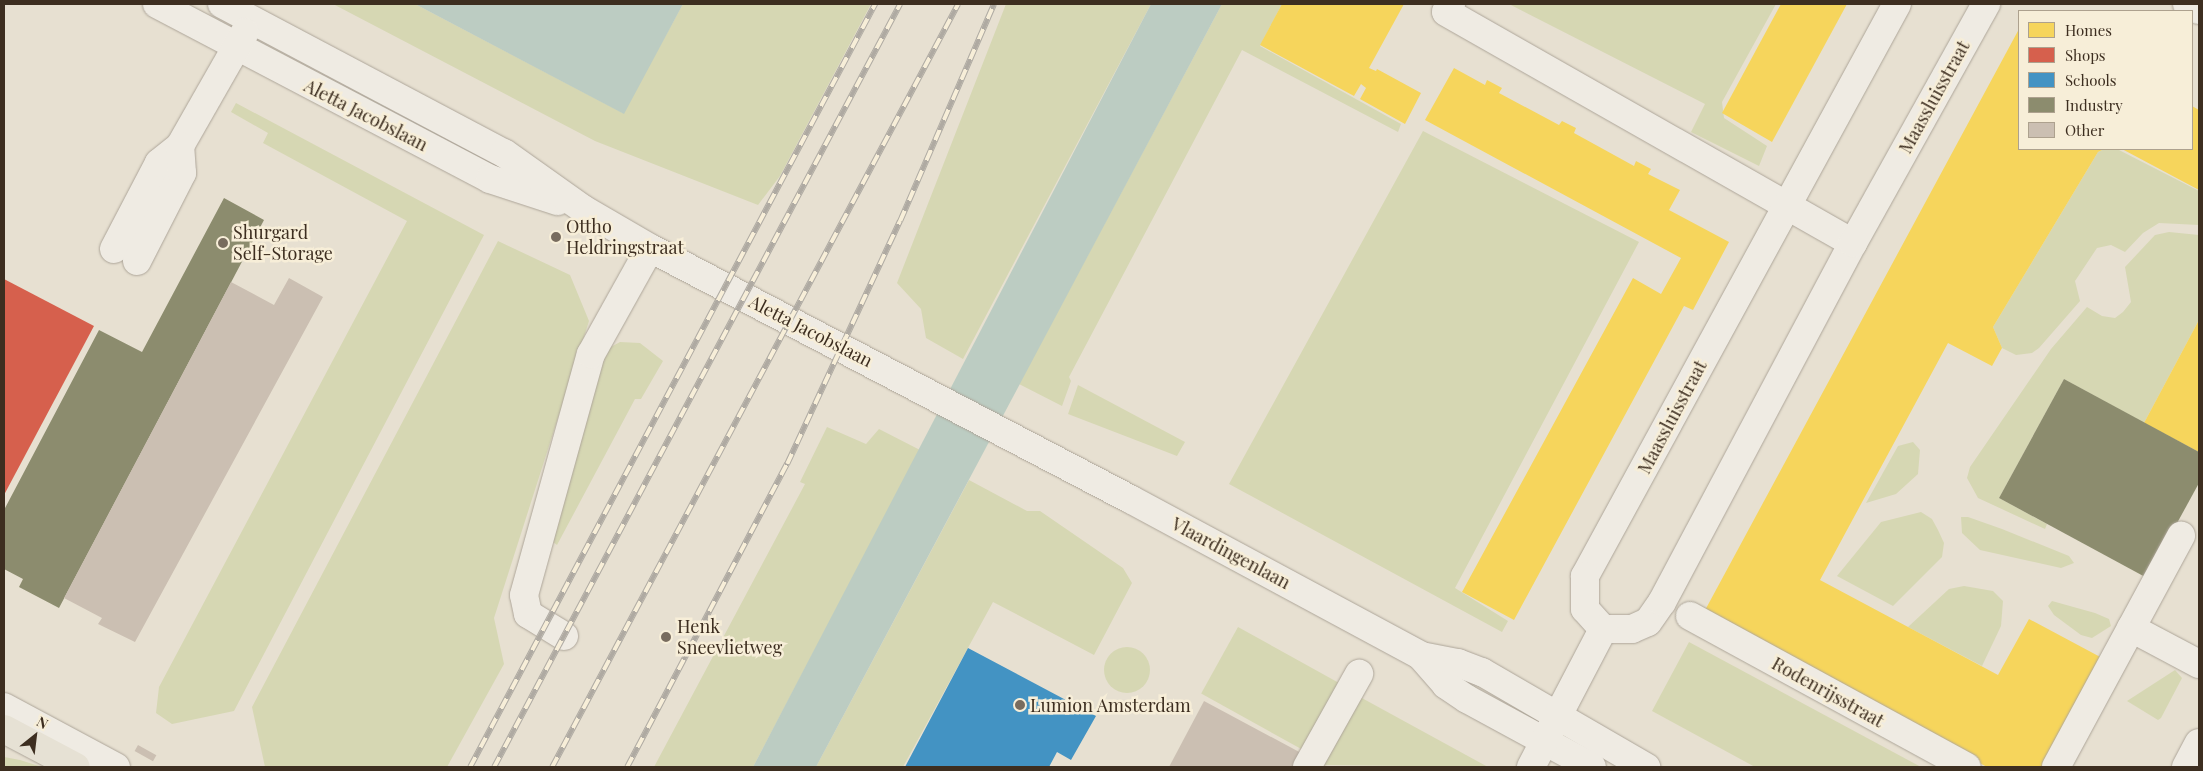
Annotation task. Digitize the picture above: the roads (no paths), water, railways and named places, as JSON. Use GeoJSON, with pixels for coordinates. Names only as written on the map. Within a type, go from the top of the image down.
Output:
{"type":"FeatureCollection","features":[{"type":"Feature","properties":{"kind":"main road"},"geometry":{"type":"LineString","coordinates":[[4,729],[76,767]]}},
{"type":"Feature","properties":{"kind":"street","name":"Aletta Jacobslaan"},"geometry":{"type":"LineString","coordinates":[[157,4],[248,25]]}},
{"type":"Feature","properties":{"kind":"street","name":"Aletta Jacobslaan"},"geometry":{"type":"LineString","coordinates":[[222,4],[248,25],[504,153],[583,209],[650,248],[908,381],[1039,452]]}},
{"type":"Feature","properties":{"kind":"street"},"geometry":{"type":"LineString","coordinates":[[1450,4],[1446,12],[1853,242]]}},
{"type":"Feature","properties":{"kind":"street","name":"Maassluisstraat"},"geometry":{"type":"LineString","coordinates":[[1897,4],[1585,576],[1585,609],[1603,629],[1632,629],[1648,622],[1662,602],[1853,242],[1986,4]]}},
{"type":"Feature","properties":{"kind":"street"},"geometry":{"type":"LineString","coordinates":[[2187,4],[2199,10]]}},
{"type":"Feature","properties":{"kind":"street"},"geometry":{"type":"LineString","coordinates":[[125,255],[182,173],[180,146],[248,25]]}},
{"type":"Feature","properties":{"kind":"street"},"geometry":{"type":"LineString","coordinates":[[564,636],[528,614],[524,595],[592,354],[650,248]]}},
{"type":"Feature","properties":{"kind":"street","name":"Vlaardingenlaan"},"geometry":{"type":"LineString","coordinates":[[1039,452],[1421,656],[1458,663],[1482,672],[1560,715],[1646,767]]}},
{"type":"Feature","properties":{"kind":"street"},"geometry":{"type":"LineString","coordinates":[[2056,767],[2181,536]]}},
{"type":"Feature","properties":{"kind":"street","name":"Rodenrijsstraat"},"geometry":{"type":"LineString","coordinates":[[1690,616],[1967,767]]}},
{"type":"Feature","properties":{"kind":"street"},"geometry":{"type":"LineString","coordinates":[[2131,628],[2199,664]]}},
{"type":"Feature","properties":{"kind":"street"},"geometry":{"type":"LineString","coordinates":[[1531,767],[1560,715],[1603,629]]}},
{"type":"Feature","properties":{"kind":"street","name":"Vlaardingenlaan"},"geometry":{"type":"LineString","coordinates":[[1421,656],[1446,685],[1545,743],[1592,767]]}},
{"type":"Feature","properties":{"kind":"street"},"geometry":{"type":"LineString","coordinates":[[1308,767],[1359,674]]}},
{"type":"Feature","properties":{"kind":"street"},"geometry":{"type":"LineString","coordinates":[[4,707],[116,767]]}},
{"type":"Feature","properties":{"kind":"street"},"geometry":{"type":"LineString","coordinates":[[2186,767],[2199,743]]}},
{"type":"Feature","properties":{"kind":"railway"},"geometry":{"type":"LineString","coordinates":[[470,767],[875,4]]}},
{"type":"Feature","properties":{"kind":"railway"},"geometry":{"type":"LineString","coordinates":[[494,767],[900,4]]}},
{"type":"Feature","properties":{"kind":"railway"},"geometry":{"type":"LineString","coordinates":[[552,767],[958,4]]}},
{"type":"Feature","properties":{"kind":"railway"},"geometry":{"type":"LineString","coordinates":[[627,767],[787,464],[900,221],[994,4]]}},
{"type":"Feature","properties":{"kind":"place","name":"Ottho Heldringstraat"},"geometry":{"type":"Point","coordinates":[556,237]}},
{"type":"Feature","properties":{"kind":"place","name":"Shurgard Self-Storage"},"geometry":{"type":"Point","coordinates":[223,243]}},
{"type":"Feature","properties":{"kind":"place","name":"Henk Sneevlietweg"},"geometry":{"type":"Point","coordinates":[666,637]}},
{"type":"Feature","properties":{"kind":"place","name":"Lumion Amsterdam"},"geometry":{"type":"Point","coordinates":[1020,705]}}]}
